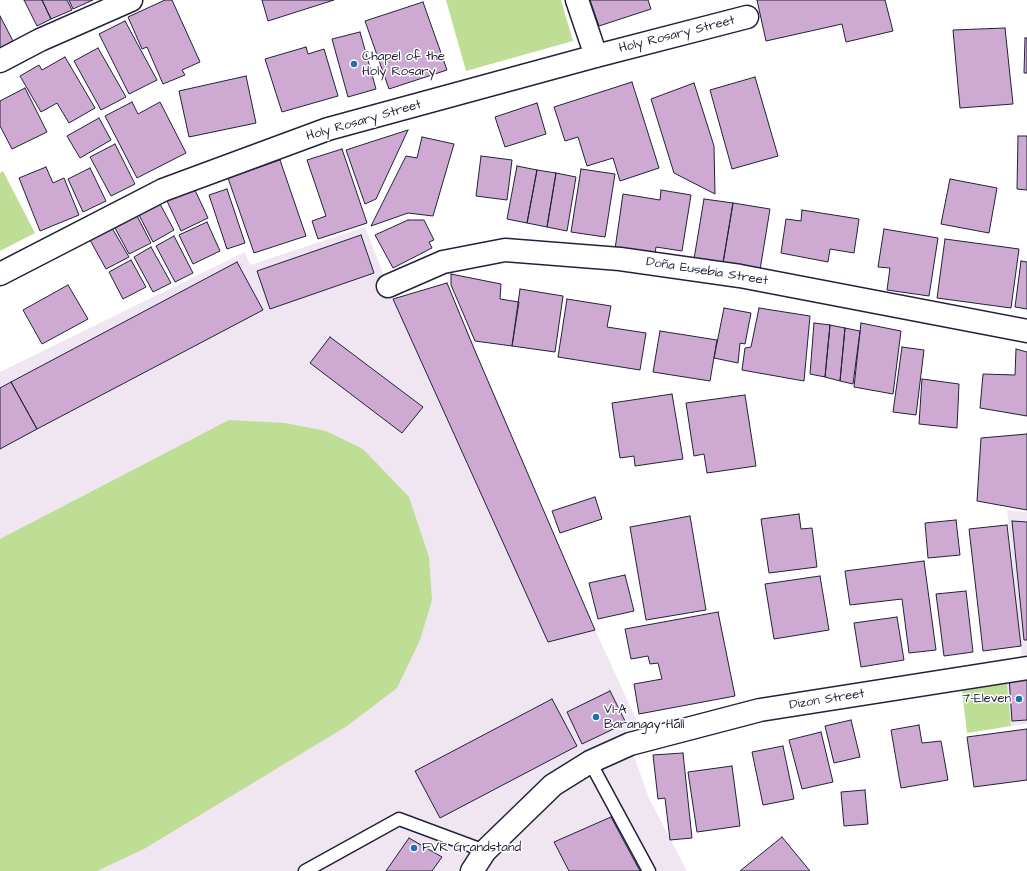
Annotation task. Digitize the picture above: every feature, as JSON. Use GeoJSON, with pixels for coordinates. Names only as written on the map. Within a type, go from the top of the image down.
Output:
{"type":"FeatureCollection","features":[{"type":"Feature","properties":{"kind":"street"},"geometry":{"type":"LineString","coordinates":[[0,61],[40,40],[131,0]]}},
{"type":"Feature","properties":{"kind":"street"},"geometry":{"type":"LineString","coordinates":[[577,0],[596,56]]}},
{"type":"Feature","properties":{"kind":"street","name":"Holy Rosary Street"},"geometry":{"type":"LineString","coordinates":[[0,274],[163,190],[328,129],[596,56],[747,17]]}},
{"type":"Feature","properties":{"kind":"street","name":"Doña Eusebia Street"},"geometry":{"type":"LineString","coordinates":[[388,286],[443,262],[505,250],[620,259],[740,276],[1027,331]]}},
{"type":"Feature","properties":{"kind":"street","name":"Dizon Street"},"geometry":{"type":"LineString","coordinates":[[472,871],[485,851],[553,785],[590,762],[630,744],[760,710],[1027,668]]}},
{"type":"Feature","properties":{"kind":"lane"},"geometry":{"type":"LineString","coordinates":[[590,762],[649,871]]}},
{"type":"Feature","properties":{"kind":"lane"},"geometry":{"type":"LineString","coordinates":[[305,871],[399,819],[485,851]]}},
{"type":"Feature","properties":{"kind":"shaded area"},"geometry":{"type":"Polygon","coordinates":[[[365,227],[393,299],[447,283],[595,630],[638,723],[630,745],[649,798],[687,871],[0,871],[0,372],[245,252],[250,265],[365,227]]]}},
{"type":"Feature","properties":{"kind":"shaded area"},"geometry":{"type":"Polygon","coordinates":[[[1007,510],[1027,512],[1027,724],[1011,726],[1006,675],[1023,669],[1007,510]]]}},
{"type":"Feature","properties":{"kind":"green space"},"geometry":{"type":"Polygon","coordinates":[[[446,0],[561,0],[573,41],[466,71],[446,0]]]}},
{"type":"Feature","properties":{"kind":"green space"},"geometry":{"type":"Polygon","coordinates":[[[3,171],[35,233],[0,251],[0,173],[3,171]]]}},
{"type":"Feature","properties":{"kind":"green space"},"geometry":{"type":"Polygon","coordinates":[[[229,420],[285,423],[326,431],[363,449],[409,497],[429,557],[432,600],[420,640],[397,688],[347,726],[144,849],[97,871],[0,871],[0,539],[229,420]]]}},
{"type":"Feature","properties":{"kind":"green space"},"geometry":{"type":"Polygon","coordinates":[[[1006,675],[1011,726],[967,733],[961,683],[1006,675]]]}},
{"type":"Feature","properties":{"kind":"building"},"geometry":{"type":"Polygon","coordinates":[[[24,0],[42,0],[51,19],[37,26],[24,0]]]}},
{"type":"Feature","properties":{"kind":"building"},"geometry":{"type":"Polygon","coordinates":[[[42,0],[67,0],[72,10],[51,19],[42,0]]]}},
{"type":"Feature","properties":{"kind":"building"},"geometry":{"type":"Polygon","coordinates":[[[69,0],[93,0],[73,9],[69,0]]]}},
{"type":"Feature","properties":{"kind":"building"},"geometry":{"type":"Polygon","coordinates":[[[165,0],[172,0],[200,62],[182,70],[185,75],[163,84],[147,47],[142,49],[128,17],[165,0]]]}},
{"type":"Feature","properties":{"kind":"building"},"geometry":{"type":"Polygon","coordinates":[[[262,0],[334,0],[268,21],[262,0]]]}},
{"type":"Feature","properties":{"kind":"building"},"geometry":{"type":"Polygon","coordinates":[[[590,0],[648,0],[651,9],[599,26],[590,0]]]}},
{"type":"Feature","properties":{"kind":"building"},"geometry":{"type":"Polygon","coordinates":[[[757,0],[885,0],[893,31],[846,42],[842,24],[766,41],[757,0]]]}},
{"type":"Feature","properties":{"kind":"building"},"geometry":{"type":"Polygon","coordinates":[[[423,2],[447,70],[389,89],[365,21],[423,2]]]}},
{"type":"Feature","properties":{"kind":"building"},"geometry":{"type":"Polygon","coordinates":[[[0,16],[13,41],[0,48],[0,16]]]}},
{"type":"Feature","properties":{"kind":"building"},"geometry":{"type":"Polygon","coordinates":[[[125,21],[157,80],[129,94],[99,34],[125,21]]]}},
{"type":"Feature","properties":{"kind":"building"},"geometry":{"type":"Polygon","coordinates":[[[1005,28],[1013,104],[960,108],[953,30],[1005,28]]]}},
{"type":"Feature","properties":{"kind":"building","name":"Chapel of the Holy Rosary"},"geometry":{"type":"Polygon","coordinates":[[[360,32],[376,89],[348,97],[332,39],[360,32]]]}},
{"type":"Feature","properties":{"kind":"building"},"geometry":{"type":"Polygon","coordinates":[[[1025,38],[1027,38],[1027,73],[1024,73],[1025,38]]]}},
{"type":"Feature","properties":{"kind":"building"},"geometry":{"type":"Polygon","coordinates":[[[306,47],[308,54],[324,49],[338,96],[282,112],[265,59],[306,47]]]}},
{"type":"Feature","properties":{"kind":"building"},"geometry":{"type":"Polygon","coordinates":[[[98,48],[126,97],[101,110],[74,61],[98,48]]]}},
{"type":"Feature","properties":{"kind":"building"},"geometry":{"type":"Polygon","coordinates":[[[65,57],[95,108],[69,123],[57,103],[41,112],[20,76],[39,65],[42,70],[65,57]]]}},
{"type":"Feature","properties":{"kind":"building"},"geometry":{"type":"Polygon","coordinates":[[[246,76],[256,123],[189,137],[179,91],[246,76]]]}},
{"type":"Feature","properties":{"kind":"building"},"geometry":{"type":"Polygon","coordinates":[[[755,77],[778,156],[732,169],[710,90],[755,77]]]}},
{"type":"Feature","properties":{"kind":"building"},"geometry":{"type":"Polygon","coordinates":[[[632,82],[659,168],[620,181],[613,158],[587,166],[578,137],[565,141],[554,107],[632,82]]]}},
{"type":"Feature","properties":{"kind":"building"},"geometry":{"type":"Polygon","coordinates":[[[694,83],[714,146],[715,194],[674,173],[651,99],[694,83]]]}},
{"type":"Feature","properties":{"kind":"building"},"geometry":{"type":"Polygon","coordinates":[[[25,88],[47,132],[12,149],[0,126],[0,101],[25,88]]]}},
{"type":"Feature","properties":{"kind":"building"},"geometry":{"type":"Polygon","coordinates":[[[132,102],[138,114],[160,102],[186,153],[137,178],[105,116],[132,102]]]}},
{"type":"Feature","properties":{"kind":"building"},"geometry":{"type":"Polygon","coordinates":[[[537,103],[546,134],[505,147],[495,117],[537,103]]]}},
{"type":"Feature","properties":{"kind":"building"},"geometry":{"type":"Polygon","coordinates":[[[99,118],[111,140],[80,158],[67,136],[99,118]]]}},
{"type":"Feature","properties":{"kind":"building"},"geometry":{"type":"Polygon","coordinates":[[[408,130],[376,199],[365,204],[346,150],[408,130]]]}},
{"type":"Feature","properties":{"kind":"building"},"geometry":{"type":"Polygon","coordinates":[[[1018,136],[1027,136],[1027,190],[1017,189],[1018,136]]]}},
{"type":"Feature","properties":{"kind":"building"},"geometry":{"type":"Polygon","coordinates":[[[422,137],[454,144],[433,216],[408,213],[371,226],[406,156],[417,158],[422,137]]]}},
{"type":"Feature","properties":{"kind":"building"},"geometry":{"type":"Polygon","coordinates":[[[115,144],[135,184],[111,196],[90,157],[115,144]]]}},
{"type":"Feature","properties":{"kind":"building"},"geometry":{"type":"Polygon","coordinates":[[[342,149],[367,223],[318,239],[312,221],[326,216],[307,160],[342,149]]]}},
{"type":"Feature","properties":{"kind":"building"},"geometry":{"type":"Polygon","coordinates":[[[481,156],[512,160],[507,200],[476,196],[481,156]]]}},
{"type":"Feature","properties":{"kind":"building"},"geometry":{"type":"Polygon","coordinates":[[[280,160],[306,236],[254,253],[228,178],[280,160]]]}},
{"type":"Feature","properties":{"kind":"building"},"geometry":{"type":"Polygon","coordinates":[[[517,166],[537,170],[527,223],[507,219],[517,166]]]}},
{"type":"Feature","properties":{"kind":"building"},"geometry":{"type":"Polygon","coordinates":[[[46,167],[53,183],[64,178],[79,215],[40,231],[19,178],[46,167]]]}},
{"type":"Feature","properties":{"kind":"building"},"geometry":{"type":"Polygon","coordinates":[[[90,168],[106,201],[83,212],[68,179],[90,168]]]}},
{"type":"Feature","properties":{"kind":"building"},"geometry":{"type":"Polygon","coordinates":[[[581,169],[615,174],[605,237],[571,232],[581,169]]]}},
{"type":"Feature","properties":{"kind":"building"},"geometry":{"type":"Polygon","coordinates":[[[537,170],[556,173],[547,227],[527,223],[537,170]]]}},
{"type":"Feature","properties":{"kind":"building"},"geometry":{"type":"Polygon","coordinates":[[[556,173],[576,177],[567,231],[547,227],[556,173]]]}},
{"type":"Feature","properties":{"kind":"building"},"geometry":{"type":"Polygon","coordinates":[[[950,179],[997,188],[989,233],[941,224],[950,179]]]}},
{"type":"Feature","properties":{"kind":"building"},"geometry":{"type":"Polygon","coordinates":[[[194,188],[208,218],[181,231],[167,201],[194,188]]]}},
{"type":"Feature","properties":{"kind":"building"},"geometry":{"type":"Polygon","coordinates":[[[227,189],[245,243],[227,249],[209,195],[227,189]]]}},
{"type":"Feature","properties":{"kind":"building"},"geometry":{"type":"Polygon","coordinates":[[[661,190],[691,195],[682,251],[656,247],[655,254],[615,249],[623,194],[660,200],[661,190]]]}},
{"type":"Feature","properties":{"kind":"building"},"geometry":{"type":"Polygon","coordinates":[[[704,199],[733,203],[723,263],[694,259],[704,199]]]}},
{"type":"Feature","properties":{"kind":"building"},"geometry":{"type":"Polygon","coordinates":[[[733,203],[770,209],[760,270],[723,263],[733,203]]]}},
{"type":"Feature","properties":{"kind":"building"},"geometry":{"type":"Polygon","coordinates":[[[160,204],[174,230],[153,242],[139,215],[160,204]]]}},
{"type":"Feature","properties":{"kind":"building"},"geometry":{"type":"Polygon","coordinates":[[[802,210],[859,219],[854,253],[830,249],[828,262],[781,253],[786,219],[801,221],[802,210]]]}},
{"type":"Feature","properties":{"kind":"building"},"geometry":{"type":"Polygon","coordinates":[[[137,216],[151,243],[129,254],[115,228],[137,216]]]}},
{"type":"Feature","properties":{"kind":"building"},"geometry":{"type":"Polygon","coordinates":[[[408,220],[424,220],[434,240],[429,242],[432,248],[393,268],[375,235],[408,220]]]}},
{"type":"Feature","properties":{"kind":"building"},"geometry":{"type":"Polygon","coordinates":[[[207,222],[220,251],[193,264],[179,235],[207,222]]]}},
{"type":"Feature","properties":{"kind":"building"},"geometry":{"type":"Polygon","coordinates":[[[112,228],[129,257],[106,269],[90,240],[112,228]]]}},
{"type":"Feature","properties":{"kind":"building"},"geometry":{"type":"Polygon","coordinates":[[[884,229],[938,238],[929,296],[887,290],[890,268],[878,267],[884,229]]]}},
{"type":"Feature","properties":{"kind":"building"},"geometry":{"type":"Polygon","coordinates":[[[361,235],[374,273],[270,309],[257,271],[361,235]]]}},
{"type":"Feature","properties":{"kind":"building"},"geometry":{"type":"Polygon","coordinates":[[[174,236],[193,273],[175,282],[156,246],[174,236]]]}},
{"type":"Feature","properties":{"kind":"building"},"geometry":{"type":"Polygon","coordinates":[[[945,239],[1019,249],[1011,308],[937,298],[945,239]]]}},
{"type":"Feature","properties":{"kind":"building"},"geometry":{"type":"Polygon","coordinates":[[[151,247],[171,283],[153,292],[134,257],[151,247]]]}},
{"type":"Feature","properties":{"kind":"building"},"geometry":{"type":"Polygon","coordinates":[[[131,260],[146,287],[123,299],[109,272],[131,260]]]}},
{"type":"Feature","properties":{"kind":"building"},"geometry":{"type":"Polygon","coordinates":[[[1021,261],[1027,262],[1027,309],[1015,307],[1021,261]]]}},
{"type":"Feature","properties":{"kind":"building"},"geometry":{"type":"Polygon","coordinates":[[[237,262],[263,310],[37,429],[11,382],[237,262]]]}},
{"type":"Feature","properties":{"kind":"building"},"geometry":{"type":"Polygon","coordinates":[[[451,274],[501,284],[500,299],[519,302],[512,346],[475,341],[451,285],[451,274]]]}},
{"type":"Feature","properties":{"kind":"building"},"geometry":{"type":"Polygon","coordinates":[[[447,283],[595,630],[548,642],[393,299],[447,283]]]}},
{"type":"Feature","properties":{"kind":"building"},"geometry":{"type":"Polygon","coordinates":[[[68,285],[88,319],[42,344],[23,310],[68,285]]]}},
{"type":"Feature","properties":{"kind":"building"},"geometry":{"type":"Polygon","coordinates":[[[520,289],[563,296],[555,352],[512,346],[520,289]]]}},
{"type":"Feature","properties":{"kind":"building"},"geometry":{"type":"Polygon","coordinates":[[[567,299],[611,306],[607,327],[646,333],[640,370],[558,357],[567,299]]]}},
{"type":"Feature","properties":{"kind":"building"},"geometry":{"type":"Polygon","coordinates":[[[724,308],[751,313],[745,344],[740,343],[738,363],[714,358],[724,308]]]}},
{"type":"Feature","properties":{"kind":"building"},"geometry":{"type":"Polygon","coordinates":[[[759,308],[810,316],[804,381],[742,370],[745,348],[751,347],[759,308]]]}},
{"type":"Feature","properties":{"kind":"building"},"geometry":{"type":"Polygon","coordinates":[[[814,323],[830,325],[825,377],[810,374],[814,323]]]}},
{"type":"Feature","properties":{"kind":"building"},"geometry":{"type":"Polygon","coordinates":[[[861,323],[901,331],[893,394],[854,387],[861,323]]]}},
{"type":"Feature","properties":{"kind":"building"},"geometry":{"type":"Polygon","coordinates":[[[830,325],[845,328],[840,381],[825,377],[830,325]]]}},
{"type":"Feature","properties":{"kind":"building"},"geometry":{"type":"Polygon","coordinates":[[[845,328],[860,331],[853,384],[840,381],[845,328]]]}},
{"type":"Feature","properties":{"kind":"building"},"geometry":{"type":"Polygon","coordinates":[[[660,331],[717,340],[710,381],[653,372],[660,331]]]}},
{"type":"Feature","properties":{"kind":"building"},"geometry":{"type":"Polygon","coordinates":[[[330,337],[423,407],[402,433],[310,363],[330,337]]]}},
{"type":"Feature","properties":{"kind":"building"},"geometry":{"type":"Polygon","coordinates":[[[902,347],[924,350],[916,415],[893,412],[902,347]]]}},
{"type":"Feature","properties":{"kind":"building"},"geometry":{"type":"Polygon","coordinates":[[[1016,349],[1027,352],[1027,416],[980,408],[983,374],[1015,375],[1016,349]]]}},
{"type":"Feature","properties":{"kind":"building"},"geometry":{"type":"Polygon","coordinates":[[[922,379],[959,384],[957,428],[919,424],[922,379]]]}},
{"type":"Feature","properties":{"kind":"building"},"geometry":{"type":"Polygon","coordinates":[[[11,382],[37,429],[0,449],[0,388],[11,382]]]}},
{"type":"Feature","properties":{"kind":"building"},"geometry":{"type":"Polygon","coordinates":[[[672,394],[683,459],[635,466],[634,456],[620,458],[612,403],[672,394]]]}},
{"type":"Feature","properties":{"kind":"building"},"geometry":{"type":"Polygon","coordinates":[[[745,395],[756,466],[707,473],[704,454],[694,456],[686,403],[745,395]]]}},
{"type":"Feature","properties":{"kind":"building"},"geometry":{"type":"Polygon","coordinates":[[[1027,434],[1027,510],[977,501],[981,438],[1027,434]]]}},
{"type":"Feature","properties":{"kind":"building"},"geometry":{"type":"Polygon","coordinates":[[[595,497],[602,519],[560,533],[552,511],[595,497]]]}},
{"type":"Feature","properties":{"kind":"building"},"geometry":{"type":"Polygon","coordinates":[[[799,514],[801,529],[812,528],[817,567],[769,573],[761,519],[799,514]]]}},
{"type":"Feature","properties":{"kind":"building"},"geometry":{"type":"Polygon","coordinates":[[[690,516],[706,610],[646,620],[630,527],[690,516]]]}},
{"type":"Feature","properties":{"kind":"building"},"geometry":{"type":"Polygon","coordinates":[[[956,520],[960,555],[928,558],[925,523],[956,520]]]}},
{"type":"Feature","properties":{"kind":"building"},"geometry":{"type":"Polygon","coordinates":[[[1012,521],[1027,522],[1027,640],[1024,640],[1012,521]]]}},
{"type":"Feature","properties":{"kind":"building"},"geometry":{"type":"Polygon","coordinates":[[[1007,525],[1021,646],[983,651],[969,529],[1007,525]]]}},
{"type":"Feature","properties":{"kind":"building"},"geometry":{"type":"Polygon","coordinates":[[[924,561],[936,650],[909,653],[902,599],[850,605],[845,571],[924,561]]]}},
{"type":"Feature","properties":{"kind":"building"},"geometry":{"type":"Polygon","coordinates":[[[625,575],[634,611],[598,619],[589,583],[625,575]]]}},
{"type":"Feature","properties":{"kind":"building"},"geometry":{"type":"Polygon","coordinates":[[[820,576],[829,630],[774,639],[765,584],[820,576]]]}},
{"type":"Feature","properties":{"kind":"building"},"geometry":{"type":"Polygon","coordinates":[[[966,591],[973,652],[944,656],[936,594],[966,591]]]}},
{"type":"Feature","properties":{"kind":"building"},"geometry":{"type":"Polygon","coordinates":[[[718,612],[735,696],[639,714],[634,684],[662,679],[658,663],[650,664],[648,656],[631,659],[625,629],[718,612]]]}},
{"type":"Feature","properties":{"kind":"building"},"geometry":{"type":"Polygon","coordinates":[[[897,617],[904,660],[861,667],[854,623],[897,617]]]}},
{"type":"Feature","properties":{"kind":"building","name":"7-Eleven"},"geometry":{"type":"Polygon","coordinates":[[[1027,675],[1027,720],[1012,721],[1009,677],[1027,675]]]}},
{"type":"Feature","properties":{"kind":"building","name":"VI-A Barangay Hall"},"geometry":{"type":"Polygon","coordinates":[[[610,691],[626,723],[582,744],[567,712],[610,691]]]}},
{"type":"Feature","properties":{"kind":"building"},"geometry":{"type":"Polygon","coordinates":[[[552,699],[577,746],[440,818],[415,771],[552,699]]]}},
{"type":"Feature","properties":{"kind":"building"},"geometry":{"type":"Polygon","coordinates":[[[851,720],[860,757],[834,763],[825,726],[851,720]]]}},
{"type":"Feature","properties":{"kind":"building"},"geometry":{"type":"Polygon","coordinates":[[[919,725],[922,743],[941,741],[948,780],[901,788],[891,730],[919,725]]]}},
{"type":"Feature","properties":{"kind":"building"},"geometry":{"type":"Polygon","coordinates":[[[1027,729],[1027,780],[974,787],[967,737],[1027,729]]]}},
{"type":"Feature","properties":{"kind":"building"},"geometry":{"type":"Polygon","coordinates":[[[821,732],[833,782],[802,789],[789,740],[821,732]]]}},
{"type":"Feature","properties":{"kind":"building"},"geometry":{"type":"Polygon","coordinates":[[[783,746],[794,799],[763,805],[752,752],[783,746]]]}},
{"type":"Feature","properties":{"kind":"building"},"geometry":{"type":"Polygon","coordinates":[[[683,753],[692,838],[670,840],[665,798],[658,799],[653,755],[683,753]]]}},
{"type":"Feature","properties":{"kind":"building"},"geometry":{"type":"Polygon","coordinates":[[[732,766],[740,826],[697,832],[688,772],[732,766]]]}},
{"type":"Feature","properties":{"kind":"building"},"geometry":{"type":"Polygon","coordinates":[[[865,790],[868,824],[844,826],[841,792],[865,790]]]}},
{"type":"Feature","properties":{"kind":"building"},"geometry":{"type":"Polygon","coordinates":[[[611,817],[640,871],[569,871],[554,842],[611,817]]]}},
{"type":"Feature","properties":{"kind":"building"},"geometry":{"type":"Polygon","coordinates":[[[782,837],[810,871],[740,871],[782,837]]]}},
{"type":"Feature","properties":{"kind":"building","name":"FVR Grandstand"},"geometry":{"type":"Polygon","coordinates":[[[409,838],[442,857],[432,871],[386,871],[409,838]]]}},
{"type":"Feature","properties":{"kind":"place","name":"Chapel of the Holy Rosary"},"geometry":{"type":"Point","coordinates":[354,64]}},
{"type":"Feature","properties":{"kind":"place","name":"7-Eleven"},"geometry":{"type":"Point","coordinates":[1019,699]}},
{"type":"Feature","properties":{"kind":"place","name":"VI-A Barangay Hall"},"geometry":{"type":"Point","coordinates":[596,717]}},
{"type":"Feature","properties":{"kind":"place","name":"FVR Grandstand"},"geometry":{"type":"Point","coordinates":[414,848]}}]}
